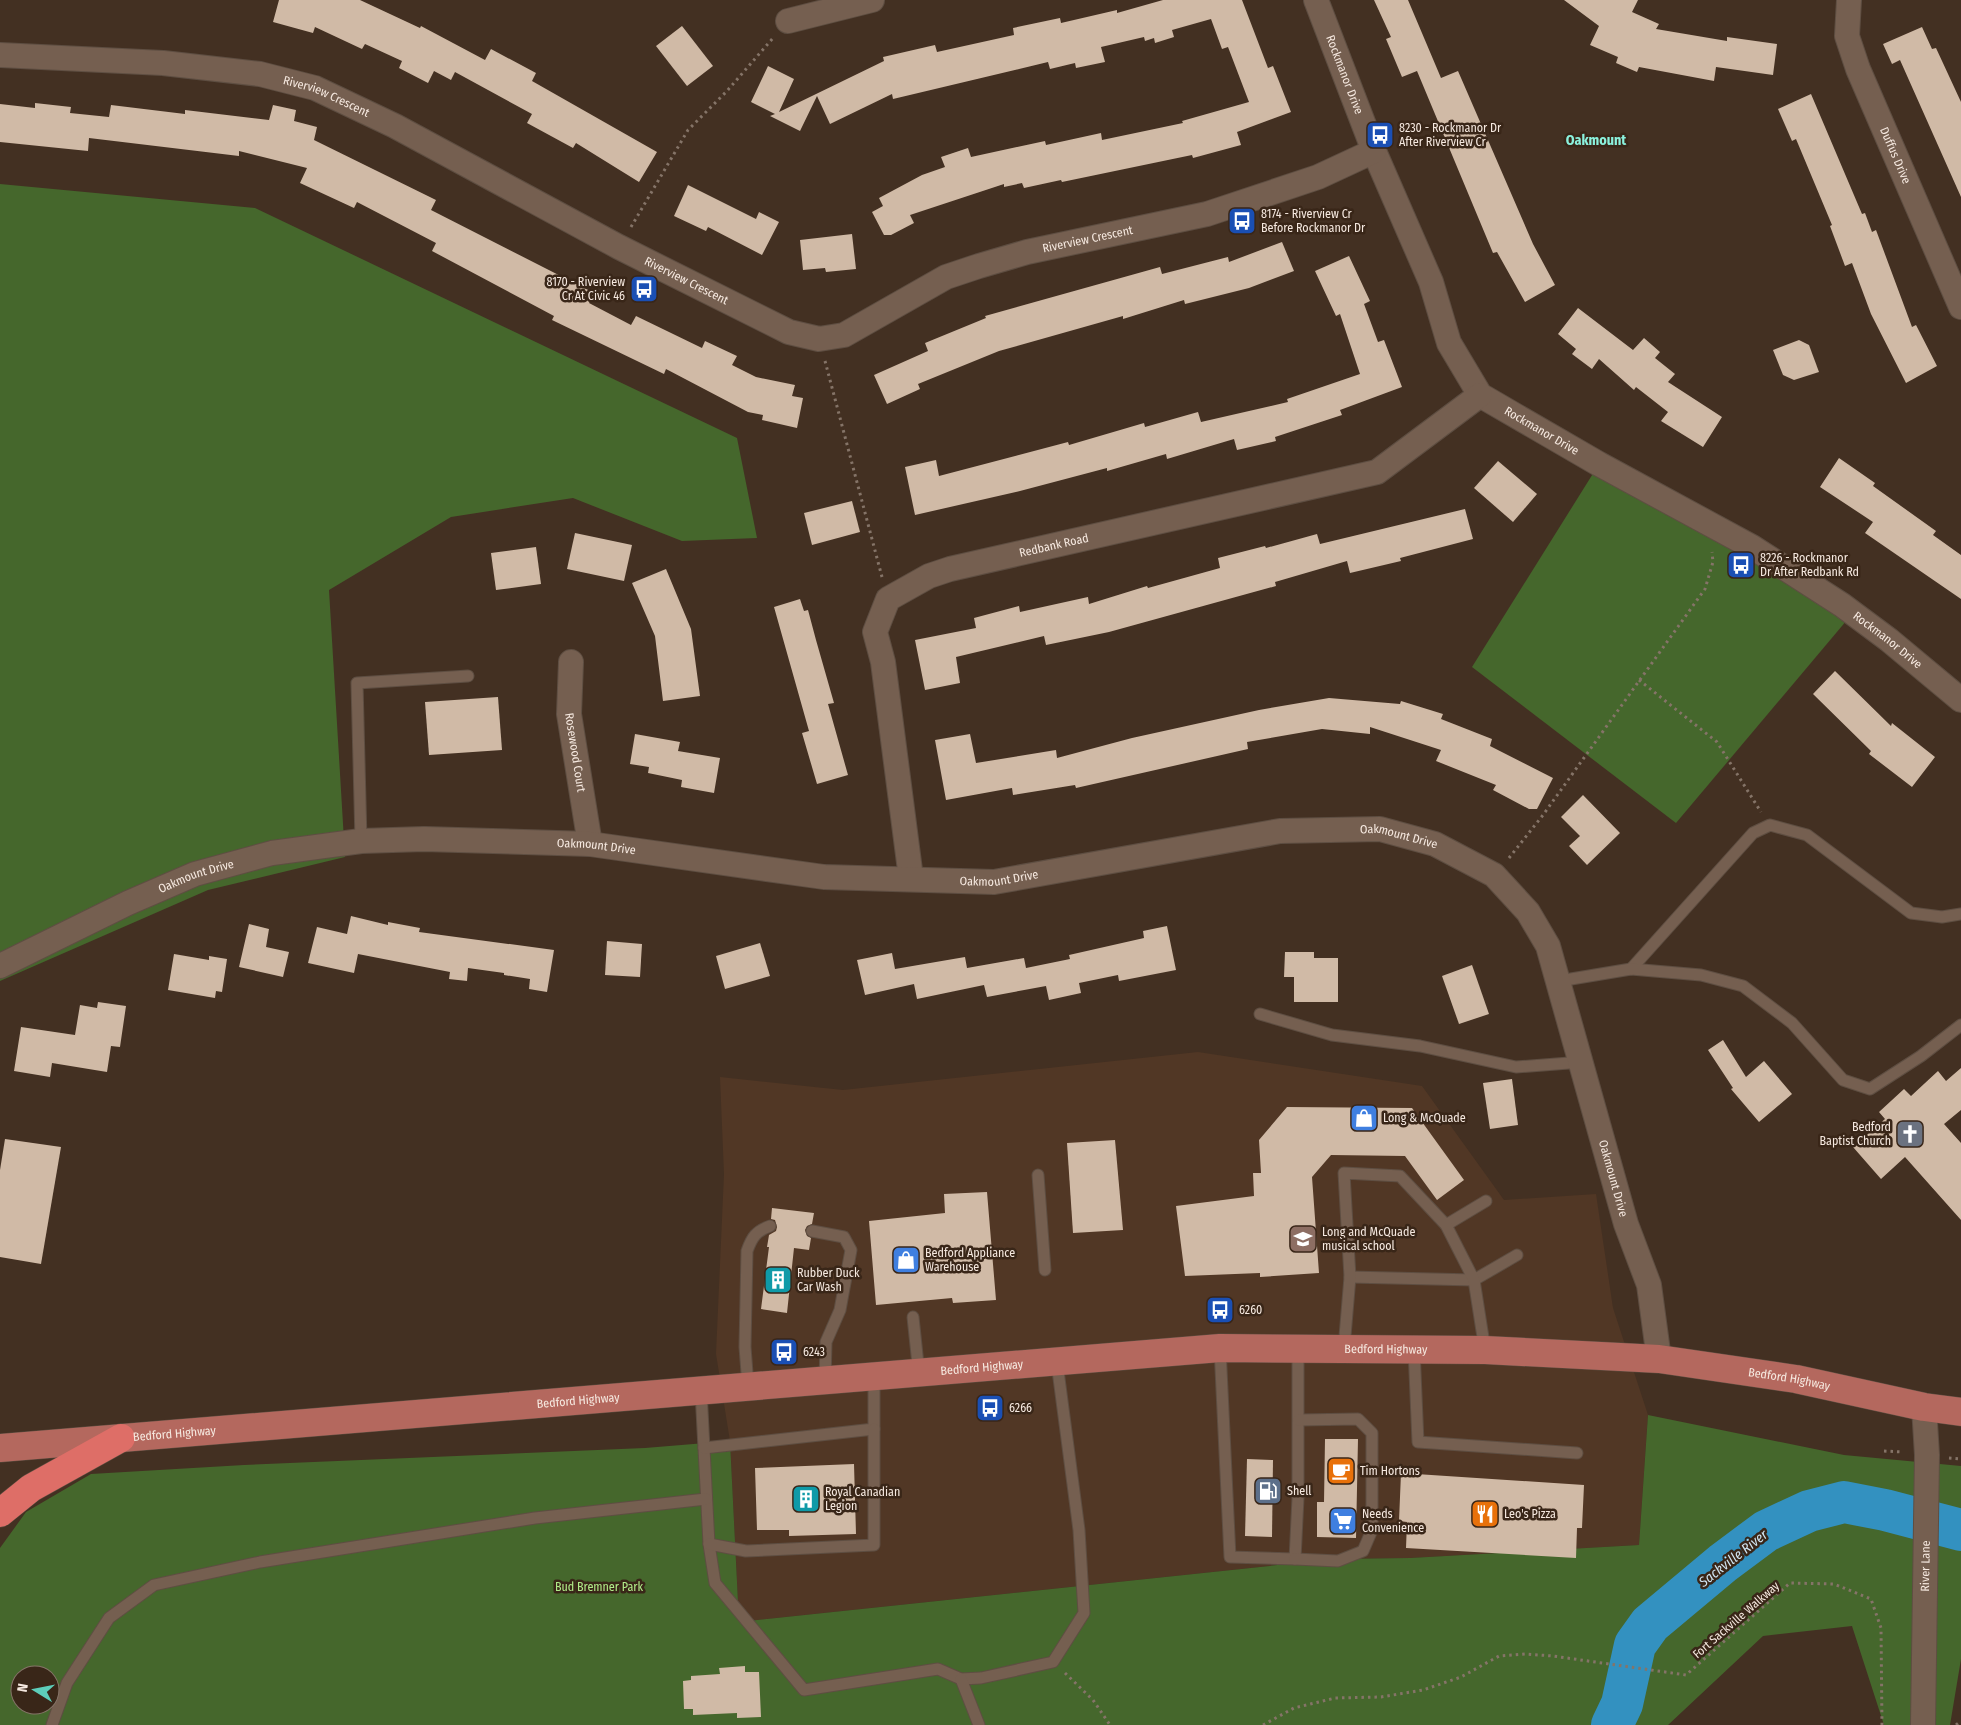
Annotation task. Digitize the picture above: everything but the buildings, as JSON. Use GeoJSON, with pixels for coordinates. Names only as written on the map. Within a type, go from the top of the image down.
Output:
{"type":"FeatureCollection","features":[{"type":"Feature","properties":{"kind":"highway"},"geometry":{"type":"LineString","coordinates":[[0,1513],[31,1488],[121,1438]]}},
{"type":"Feature","properties":{"kind":"main road","name":"Bedford Highway"},"geometry":{"type":"LineString","coordinates":[[0,1448],[748,1386],[1057,1363],[1220,1348],[1485,1350],[1659,1359],[1796,1379],[1924,1407],[1961,1412]]}},
{"type":"Feature","properties":{"kind":"street"},"geometry":{"type":"LineString","coordinates":[[788,21],[872,0]]}},
{"type":"Feature","properties":{"kind":"street","name":"Rockmanor Drive"},"geometry":{"type":"LineString","coordinates":[[1316,0],[1374,151],[1431,282],[1450,343],[1480,395],[1752,547],[1842,605],[1889,640],[1961,700]]}},
{"type":"Feature","properties":{"kind":"street","name":"Duffus Drive"},"geometry":{"type":"LineString","coordinates":[[1849,0],[1847,36],[1858,69],[1961,307]]}},
{"type":"Feature","properties":{"kind":"street","name":"Riverview Crescent"},"geometry":{"type":"LineString","coordinates":[[0,55],[163,63],[260,74],[315,88],[395,126],[619,247],[789,332],[819,339],[844,335],[946,277],[1027,252],[1207,214],[1318,177],[1374,151]]}},
{"type":"Feature","properties":{"kind":"street","name":"Redbank Road"},"geometry":{"type":"LineString","coordinates":[[888,599],[929,576],[950,569],[1377,472],[1480,395]]}},
{"type":"Feature","properties":{"kind":"street"},"geometry":{"type":"LineString","coordinates":[[888,599],[875,632],[883,662],[911,878]]}},
{"type":"Feature","properties":{"kind":"street","name":"Rosewood Court"},"geometry":{"type":"LineString","coordinates":[[571,662],[568,714],[590,844]]}},
{"type":"Feature","properties":{"kind":"street","name":"Oakmount Drive"},"geometry":{"type":"LineString","coordinates":[[0,966],[128,903],[195,874],[272,853],[361,841],[424,839],[590,844],[824,877],[911,878],[994,882],[1280,831],[1380,829],[1434,844],[1494,875],[1528,912],[1548,946],[1626,1224],[1649,1286],[1659,1359]]}},
{"type":"Feature","properties":{"kind":"street","name":"River Lane"},"geometry":{"type":"LineString","coordinates":[[1923,1725],[1927,1454],[1924,1407]]}},
{"type":"Feature","properties":{"kind":"lane"},"geometry":{"type":"LineString","coordinates":[[361,841],[357,683],[468,676]]}},
{"type":"Feature","properties":{"kind":"lane"},"geometry":{"type":"LineString","coordinates":[[1631,969],[1753,833],[1770,825],[1807,835],[1911,913],[1942,917],[1961,914]]}},
{"type":"Feature","properties":{"kind":"lane"},"geometry":{"type":"LineString","coordinates":[[1559,981],[1631,969],[1701,975],[1742,986],[1792,1023],[1843,1080],[1870,1089],[1921,1056],[1961,1025]]}},
{"type":"Feature","properties":{"kind":"lane"},"geometry":{"type":"LineString","coordinates":[[1260,1014],[1332,1035],[1420,1046],[1516,1067],[1582,1062]]}},
{"type":"Feature","properties":{"kind":"lane"},"geometry":{"type":"LineString","coordinates":[[1344,1348],[1350,1278],[1344,1173],[1400,1176],[1446,1225],[1474,1280],[1485,1350]]}},
{"type":"Feature","properties":{"kind":"lane"},"geometry":{"type":"LineString","coordinates":[[1038,1175],[1045,1270]]}},
{"type":"Feature","properties":{"kind":"lane"},"geometry":{"type":"LineString","coordinates":[[1446,1225],[1486,1200]]}},
{"type":"Feature","properties":{"kind":"lane"},"geometry":{"type":"LineString","coordinates":[[748,1386],[744,1347],[747,1251],[751,1240],[758,1231],[770,1226]]}},
{"type":"Feature","properties":{"kind":"lane"},"geometry":{"type":"LineString","coordinates":[[812,1231],[844,1237],[851,1250],[840,1310],[826,1342],[825,1381]]}},
{"type":"Feature","properties":{"kind":"lane"},"geometry":{"type":"LineString","coordinates":[[1350,1278],[1474,1280],[1517,1255]]}},
{"type":"Feature","properties":{"kind":"lane"},"geometry":{"type":"LineString","coordinates":[[913,1317],[919,1374]]}},
{"type":"Feature","properties":{"kind":"lane"},"geometry":{"type":"LineString","coordinates":[[1220,1348],[1230,1557],[1338,1560],[1363,1550],[1372,1530],[1372,1433],[1358,1419],[1299,1420]]}},
{"type":"Feature","properties":{"kind":"lane"},"geometry":{"type":"LineString","coordinates":[[1295,1559],[1299,1420],[1298,1348]]}},
{"type":"Feature","properties":{"kind":"lane"},"geometry":{"type":"LineString","coordinates":[[1414,1349],[1418,1442],[1577,1453]]}},
{"type":"Feature","properties":{"kind":"lane"},"geometry":{"type":"LineString","coordinates":[[701,1391],[709,1544],[715,1583],[804,1690],[938,1669],[961,1679],[981,1678],[1053,1662],[1084,1613],[1079,1530],[1057,1363]]}},
{"type":"Feature","properties":{"kind":"lane"},"geometry":{"type":"LineString","coordinates":[[709,1544],[746,1551],[874,1545],[874,1377]]}},
{"type":"Feature","properties":{"kind":"lane"},"geometry":{"type":"LineString","coordinates":[[704,1448],[874,1430]]}},
{"type":"Feature","properties":{"kind":"lane"},"geometry":{"type":"LineString","coordinates":[[52,1725],[67,1683],[109,1618],[154,1585],[260,1562],[535,1518],[706,1499]]}},
{"type":"Feature","properties":{"kind":"lane"},"geometry":{"type":"LineString","coordinates":[[961,1679],[979,1725]]}},
{"type":"Feature","properties":{"kind":"path"},"geometry":{"type":"LineString","coordinates":[[619,247],[688,130],[727,91],[788,21]]}},
{"type":"Feature","properties":{"kind":"path"},"geometry":{"type":"LineString","coordinates":[[819,339],[888,599]]}},
{"type":"Feature","properties":{"kind":"path"},"geometry":{"type":"LineString","coordinates":[[1522,842],[1705,589],[1713,562],[1708,523]]}},
{"type":"Feature","properties":{"kind":"path"},"geometry":{"type":"LineString","coordinates":[[1640,680],[1717,742],[1770,825]]}},
{"type":"Feature","properties":{"kind":"path","name":"Fort Sackville Walkway"},"geometry":{"type":"LineString","coordinates":[[1263,1725],[1294,1708],[1335,1698],[1381,1697],[1423,1690],[1460,1677],[1499,1656],[1525,1654],[1553,1656],[1686,1675],[1790,1584],[1834,1584],[1871,1599],[1881,1628],[1882,1725]]}},
{"type":"Feature","properties":{"kind":"path"},"geometry":{"type":"LineString","coordinates":[[1053,1662],[1094,1700],[1110,1725]]}},
{"type":"Feature","properties":{"kind":"path"},"geometry":{"type":"LineString","coordinates":[[1956,1725],[1961,1721]]}},
{"type":"Feature","properties":{"kind":"shaded area"},"geometry":{"type":"Polygon","coordinates":[[[1198,1052],[1422,1086],[1504,1200],[1596,1194],[1613,1308],[1648,1415],[1639,1545],[1410,1558],[1335,1559],[739,1622],[730,1441],[716,1354],[724,1174],[720,1077],[843,1090],[1198,1052]]]}},
{"type":"Feature","properties":{"kind":"green space"},"geometry":{"type":"Polygon","coordinates":[[[0,184],[255,208],[737,438],[757,538],[682,541],[573,498],[451,517],[329,590],[345,857],[208,890],[0,981],[0,184]]]}},
{"type":"Feature","properties":{"kind":"green space"},"geometry":{"type":"Polygon","coordinates":[[[1599,464],[1847,620],[1676,823],[1472,667],[1599,464]]]}},
{"type":"Feature","properties":{"kind":"green space","name":"Bud Bremner Park"},"geometry":{"type":"Polygon","coordinates":[[[1648,1415],[1844,1455],[1961,1466],[1961,1659],[1950,1725],[1884,1725],[1852,1626],[1763,1636],[1668,1725],[0,1725],[0,1548],[26,1512],[91,1474],[244,1465],[645,1448],[730,1441],[739,1622],[1335,1559],[1410,1558],[1639,1545],[1648,1415]]]}},
{"type":"Feature","properties":{"kind":"waterway","name":"Sackville River"},"geometry":{"type":"LineString","coordinates":[[1612,1725],[1622,1704],[1635,1645],[1650,1624],[1723,1563],[1766,1531],[1809,1511],[1844,1502],[1885,1510],[1961,1530]]}},
{"type":"Feature","properties":{"kind":"place","name":"8230 - Rockmanor Dr After Riverview Cr"},"geometry":{"type":"Point","coordinates":[1380,135]}},
{"type":"Feature","properties":{"kind":"place","name":"8174 - Riverview Cr Before Rockmanor Dr"},"geometry":{"type":"Point","coordinates":[1242,221]}},
{"type":"Feature","properties":{"kind":"place","name":"8170 - Riverview Cr At Civic 46"},"geometry":{"type":"Point","coordinates":[644,289]}},
{"type":"Feature","properties":{"kind":"place","name":"8226 - Rockmanor Dr After Redbank Rd"},"geometry":{"type":"Point","coordinates":[1741,565]}},
{"type":"Feature","properties":{"kind":"place","name":"Long & McQuade"},"geometry":{"type":"Point","coordinates":[1364,1118]}},
{"type":"Feature","properties":{"kind":"place","name":"Bedford Baptist Church"},"geometry":{"type":"Point","coordinates":[1910,1134]}},
{"type":"Feature","properties":{"kind":"place","name":"Long and McQuade musical school"},"geometry":{"type":"Point","coordinates":[1303,1239]}},
{"type":"Feature","properties":{"kind":"place","name":"Bedford Appliance Warehouse"},"geometry":{"type":"Point","coordinates":[906,1260]}},
{"type":"Feature","properties":{"kind":"place","name":"Rubber Duck Car Wash"},"geometry":{"type":"Point","coordinates":[778,1280]}},
{"type":"Feature","properties":{"kind":"place","name":"6260"},"geometry":{"type":"Point","coordinates":[1220,1310]}},
{"type":"Feature","properties":{"kind":"place","name":"6243"},"geometry":{"type":"Point","coordinates":[784,1352]}},
{"type":"Feature","properties":{"kind":"place","name":"6266"},"geometry":{"type":"Point","coordinates":[990,1408]}},
{"type":"Feature","properties":{"kind":"place","name":"Tim Hortons"},"geometry":{"type":"Point","coordinates":[1341,1471]}},
{"type":"Feature","properties":{"kind":"place","name":"Shell"},"geometry":{"type":"Point","coordinates":[1268,1491]}},
{"type":"Feature","properties":{"kind":"place","name":"Royal Canadian Legion"},"geometry":{"type":"Point","coordinates":[806,1499]}},
{"type":"Feature","properties":{"kind":"place","name":"Leo's Pizza"},"geometry":{"type":"Point","coordinates":[1485,1514]}},
{"type":"Feature","properties":{"kind":"place","name":"Needs Convenience"},"geometry":{"type":"Point","coordinates":[1343,1521]}},
{"type":"Feature","properties":{"kind":"district","name":"Oakmount"},"geometry":{"type":"Point","coordinates":[1596,140]}}]}
